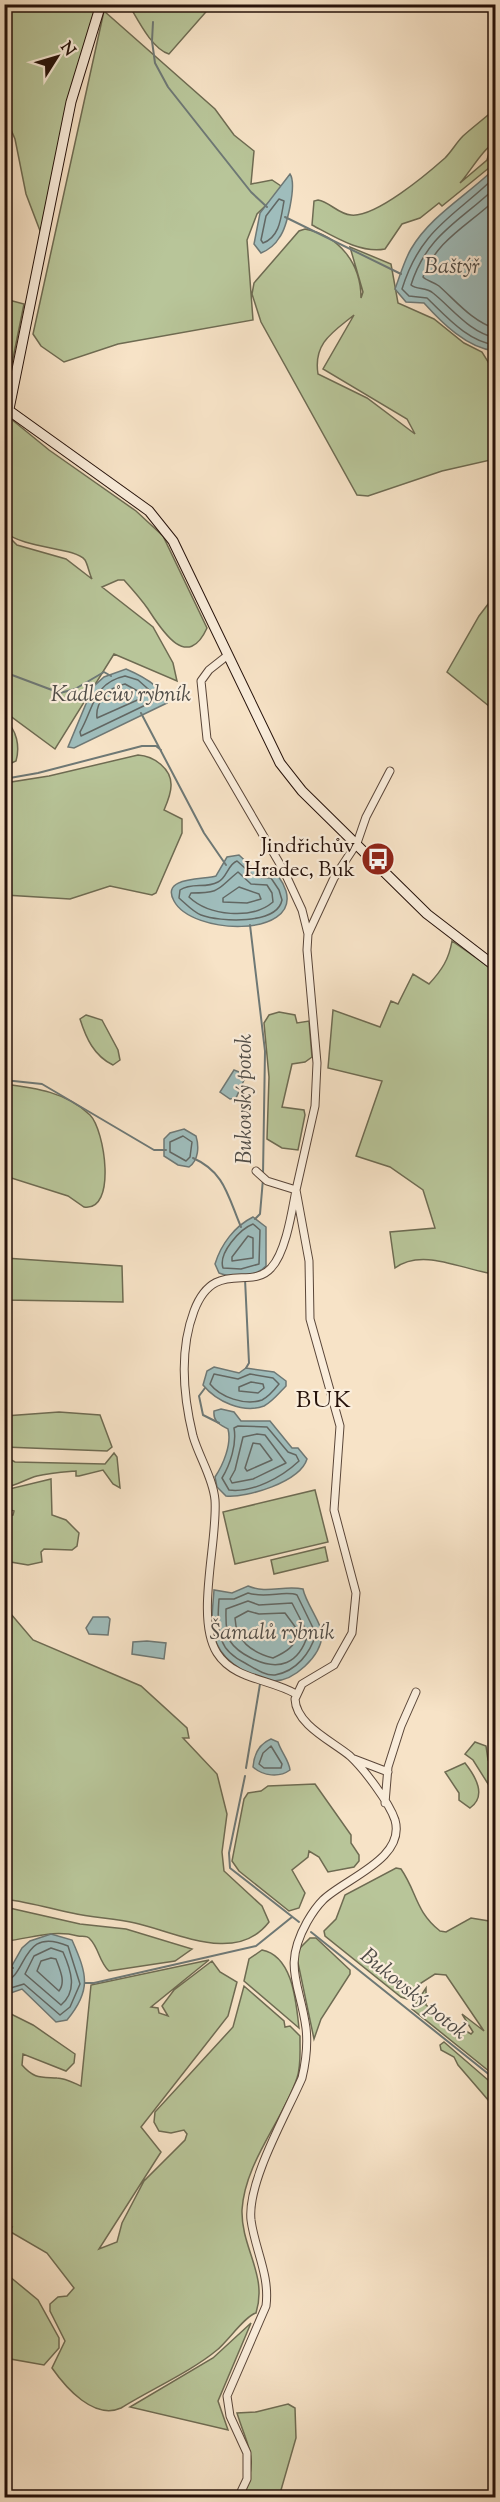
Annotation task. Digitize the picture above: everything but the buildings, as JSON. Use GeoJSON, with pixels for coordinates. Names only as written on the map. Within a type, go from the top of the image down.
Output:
{"type":"FeatureCollection","features":[{"type":"Feature","properties":{"kind":"street"},"geometry":{"type":"LineString","coordinates":[[101,4],[71,102],[7,408],[149,511],[164,526],[280,763],[302,791],[427,914],[495,967]]}},
{"type":"Feature","properties":{"kind":"street"},"geometry":{"type":"LineString","coordinates":[[228,655],[209,670],[201,681],[207,739],[284,871],[302,910],[308,934],[307,950],[317,1063],[315,1106],[290,1222],[271,1268],[261,1274],[215,1281],[203,1292],[194,1311],[183,1363],[194,1436],[215,1501],[208,1592],[211,1641],[226,1664],[296,1694]]}},
{"type":"Feature","properties":{"kind":"street"},"geometry":{"type":"LineString","coordinates":[[308,934],[334,878],[357,843],[366,817],[390,771]]}},
{"type":"Feature","properties":{"kind":"street"},"geometry":{"type":"LineString","coordinates":[[257,1172],[266,1180],[296,1190]]}},
{"type":"Feature","properties":{"kind":"street"},"geometry":{"type":"LineString","coordinates":[[238,2498],[247,2479],[247,2452],[230,2416],[226,2396],[266,2306],[268,2291],[252,2221],[252,2194],[302,2078],[306,2059],[306,2028],[293,1972],[295,1945],[308,1920],[323,1900],[366,1872],[389,1848],[396,1830],[395,1822],[386,1803],[352,1758],[301,1718],[295,1706],[296,1694],[302,1684],[334,1665],[352,1633],[356,1593],[334,1510],[340,1426],[310,1319],[309,1261],[296,1190]]}},
{"type":"Feature","properties":{"kind":"street"},"geometry":{"type":"LineString","coordinates":[[386,1803],[388,1772],[401,1726],[416,1692]]}},
{"type":"Feature","properties":{"kind":"street"},"geometry":{"type":"LineString","coordinates":[[352,1758],[388,1772]]}},
{"type":"Feature","properties":{"kind":"green space"},"geometry":{"type":"Polygon","coordinates":[[[4,5],[99,5],[42,236],[26,194],[15,139],[5,116],[4,5]]]}},
{"type":"Feature","properties":{"kind":"green space"},"geometry":{"type":"Polygon","coordinates":[[[129,5],[212,5],[169,54],[151,40],[129,5]]]}},
{"type":"Feature","properties":{"kind":"green space"},"geometry":{"type":"Polygon","coordinates":[[[104,11],[215,109],[234,135],[254,151],[251,184],[272,180],[284,188],[257,214],[247,240],[253,320],[118,344],[64,362],[41,346],[33,334],[104,11]]]}},
{"type":"Feature","properties":{"kind":"green space"},"geometry":{"type":"Polygon","coordinates":[[[495,109],[495,143],[491,145],[482,155],[460,183],[487,160],[491,146],[495,146],[495,163],[442,206],[439,203],[420,218],[402,224],[385,249],[357,247],[312,225],[314,201],[322,201],[342,213],[351,215],[373,210],[387,203],[437,165],[463,136],[495,109]]]}},
{"type":"Feature","properties":{"kind":"green space"},"geometry":{"type":"Polygon","coordinates":[[[305,229],[329,238],[346,253],[357,274],[361,298],[363,292],[350,247],[391,264],[398,303],[434,319],[464,343],[482,352],[490,365],[495,364],[495,459],[442,471],[368,496],[357,495],[261,322],[252,294],[254,283],[299,231],[305,229]],[[354,315],[326,339],[319,354],[318,374],[367,398],[415,434],[407,419],[323,369],[354,315]]]}},
{"type":"Feature","properties":{"kind":"green space"},"geometry":{"type":"Polygon","coordinates":[[[4,299],[24,304],[5,398],[4,299]]]}},
{"type":"Feature","properties":{"kind":"green space"},"geometry":{"type":"Polygon","coordinates":[[[5,414],[49,450],[136,511],[163,536],[207,628],[199,641],[191,646],[183,647],[167,635],[124,580],[118,580],[102,587],[153,627],[173,663],[177,681],[114,654],[55,749],[5,712],[5,533],[17,545],[66,559],[92,579],[85,560],[79,556],[24,542],[5,532],[5,414]]]}},
{"type":"Feature","properties":{"kind":"green space"},"geometry":{"type":"Polygon","coordinates":[[[495,595],[495,711],[447,672],[479,616],[495,595]]]}},
{"type":"Feature","properties":{"kind":"green space"},"geometry":{"type":"Polygon","coordinates":[[[5,721],[15,733],[18,750],[16,761],[5,766],[5,721]]]}},
{"type":"Feature","properties":{"kind":"green space"},"geometry":{"type":"Polygon","coordinates":[[[138,755],[161,764],[169,774],[170,795],[164,810],[182,819],[182,833],[156,893],[152,895],[110,886],[70,899],[5,895],[5,783],[49,776],[138,755]]]}},
{"type":"Feature","properties":{"kind":"green space"},"geometry":{"type":"Polygon","coordinates":[[[452,941],[495,971],[495,1274],[431,1260],[406,1262],[395,1268],[390,1232],[435,1228],[423,1190],[390,1167],[356,1156],[382,1081],[328,1068],[333,1010],[380,1027],[391,1001],[398,1004],[413,974],[429,984],[434,979],[447,959],[452,941]]]}},
{"type":"Feature","properties":{"kind":"green space"},"geometry":{"type":"Polygon","coordinates":[[[279,1012],[295,1015],[297,1023],[309,1021],[312,1057],[305,1062],[292,1064],[282,1107],[304,1110],[298,1150],[282,1148],[267,1139],[269,1077],[264,1023],[269,1015],[279,1012]]]}},
{"type":"Feature","properties":{"kind":"green space"},"geometry":{"type":"Polygon","coordinates":[[[86,1015],[102,1020],[118,1050],[120,1060],[113,1065],[96,1052],[88,1040],[80,1019],[86,1015]]]}},
{"type":"Feature","properties":{"kind":"green space"},"geometry":{"type":"Polygon","coordinates":[[[4,1084],[50,1092],[71,1101],[90,1115],[100,1136],[105,1169],[101,1197],[94,1205],[84,1207],[68,1196],[5,1176],[4,1084]]]}},
{"type":"Feature","properties":{"kind":"green space"},"geometry":{"type":"Polygon","coordinates":[[[5,1258],[122,1266],[123,1302],[5,1300],[5,1258]]]}},
{"type":"Feature","properties":{"kind":"green space"},"geometry":{"type":"Polygon","coordinates":[[[59,1412],[100,1415],[112,1447],[107,1451],[5,1447],[5,1416],[59,1412]]]}},
{"type":"Feature","properties":{"kind":"green space"},"geometry":{"type":"Polygon","coordinates":[[[114,1453],[117,1457],[120,1488],[113,1484],[103,1470],[79,1476],[76,1476],[76,1471],[46,1474],[5,1487],[4,1456],[15,1462],[105,1464],[114,1453]]]}},
{"type":"Feature","properties":{"kind":"green space"},"geometry":{"type":"Polygon","coordinates":[[[51,1479],[52,1515],[66,1520],[79,1533],[77,1546],[72,1550],[44,1549],[41,1552],[42,1562],[28,1565],[5,1561],[5,1516],[13,1515],[14,1511],[5,1508],[5,1490],[51,1479]]]}},
{"type":"Feature","properties":{"kind":"green space"},"geometry":{"type":"Polygon","coordinates":[[[315,1490],[328,1542],[235,1564],[223,1512],[315,1490]]]}},
{"type":"Feature","properties":{"kind":"green space"},"geometry":{"type":"Polygon","coordinates":[[[325,1547],[328,1561],[274,1574],[271,1560],[325,1547]]]}},
{"type":"Feature","properties":{"kind":"green space"},"geometry":{"type":"Polygon","coordinates":[[[5,1607],[33,1640],[141,1686],[187,1728],[189,1738],[183,1738],[217,1774],[227,1814],[222,1852],[224,1871],[262,1906],[269,1922],[255,1935],[240,1942],[223,1944],[205,1942],[135,1923],[80,1915],[5,1899],[5,1607]]]}},
{"type":"Feature","properties":{"kind":"green space"},"geometry":{"type":"Polygon","coordinates":[[[475,1742],[486,1746],[488,1760],[495,1769],[495,1795],[473,1760],[465,1754],[475,1742]]]}},
{"type":"Feature","properties":{"kind":"green space"},"geometry":{"type":"Polygon","coordinates":[[[465,1763],[476,1780],[479,1792],[478,1798],[470,1808],[459,1800],[459,1793],[445,1772],[465,1763]]]}},
{"type":"Feature","properties":{"kind":"green space"},"geometry":{"type":"Polygon","coordinates":[[[315,1784],[351,1835],[351,1843],[359,1855],[359,1861],[354,1867],[328,1872],[319,1857],[309,1851],[308,1857],[292,1870],[305,1893],[299,1908],[289,1911],[239,1871],[232,1861],[244,1799],[248,1793],[261,1791],[268,1786],[315,1784]]]}},
{"type":"Feature","properties":{"kind":"green space"},"geometry":{"type":"Polygon","coordinates":[[[396,1868],[401,1869],[421,1909],[440,1931],[446,1932],[471,1918],[495,1922],[495,2076],[412,2009],[426,1988],[426,2005],[471,2034],[473,2032],[462,2014],[484,2031],[446,1975],[435,1974],[421,1983],[416,1995],[407,1999],[401,1997],[325,1936],[324,1931],[336,1919],[345,1895],[396,1868]]]}},
{"type":"Feature","properties":{"kind":"green space"},"geometry":{"type":"Polygon","coordinates":[[[5,1907],[80,1924],[126,1929],[192,1949],[175,1961],[109,1971],[93,1943],[86,1937],[50,1934],[5,1941],[5,1907]]]}},
{"type":"Feature","properties":{"kind":"green space"},"geometry":{"type":"Polygon","coordinates":[[[310,1938],[316,1938],[350,1970],[350,1974],[321,2019],[314,2039],[297,1958],[299,1949],[310,1938]]]}},
{"type":"Feature","properties":{"kind":"green space"},"geometry":{"type":"Polygon","coordinates":[[[262,1950],[272,1954],[287,1970],[294,1993],[299,2028],[244,1981],[249,1959],[262,1950]]]}},
{"type":"Feature","properties":{"kind":"green space"},"geometry":{"type":"Polygon","coordinates":[[[209,1960],[151,2007],[158,2008],[159,2013],[168,2016],[162,2006],[174,1990],[212,1961],[220,1972],[237,1982],[228,2016],[141,2127],[161,2152],[99,2249],[117,2242],[122,2223],[144,2181],[185,2140],[187,2134],[184,2130],[171,2133],[159,2131],[154,2122],[155,2112],[233,2027],[244,1986],[284,2021],[285,2027],[290,2026],[300,2036],[300,2064],[297,2078],[250,2175],[242,2210],[245,2237],[259,2286],[256,2313],[247,2318],[217,2350],[196,2365],[121,2408],[111,2411],[101,2410],[73,2393],[52,2368],[65,2341],[50,2311],[50,2304],[58,2297],[67,2296],[74,2288],[47,2253],[9,2231],[12,2227],[5,2226],[5,2178],[10,2167],[4,2162],[5,2011],[33,2025],[75,2054],[74,2063],[66,2071],[23,2054],[22,2065],[26,2070],[38,2076],[63,2079],[81,2086],[91,1985],[209,1960]]]}},
{"type":"Feature","properties":{"kind":"green space"},"geometry":{"type":"Polygon","coordinates":[[[444,2042],[495,2086],[495,2108],[458,2065],[454,2057],[441,2050],[440,2045],[444,2042]]]}},
{"type":"Feature","properties":{"kind":"green space"},"geometry":{"type":"Polygon","coordinates":[[[9,2276],[38,2300],[59,2338],[59,2348],[44,2365],[5,2358],[5,2291],[9,2276]]]}},
{"type":"Feature","properties":{"kind":"green space"},"geometry":{"type":"Polygon","coordinates":[[[251,2323],[218,2401],[228,2430],[130,2407],[213,2358],[251,2323]]]}},
{"type":"Feature","properties":{"kind":"green space"},"geometry":{"type":"Polygon","coordinates":[[[288,2404],[295,2408],[296,2438],[279,2497],[243,2497],[251,2463],[237,2413],[256,2412],[288,2404]]]}},
{"type":"Feature","properties":{"kind":"water","name":"Baštýř"},"geometry":{"type":"Polygon","coordinates":[[[495,168],[495,351],[465,340],[439,319],[424,303],[406,302],[395,289],[406,258],[419,237],[439,216],[495,168]]]}},
{"type":"Feature","properties":{"kind":"water"},"geometry":{"type":"Polygon","coordinates":[[[290,174],[292,196],[285,225],[275,243],[261,253],[254,244],[260,213],[290,174]]]}},
{"type":"Feature","properties":{"kind":"water","name":"Kadlecův rybník"},"geometry":{"type":"Polygon","coordinates":[[[126,669],[156,686],[167,703],[74,748],[68,747],[93,687],[104,677],[126,669]]]}},
{"type":"Feature","properties":{"kind":"water"},"geometry":{"type":"Polygon","coordinates":[[[239,855],[257,872],[269,870],[275,873],[281,881],[286,891],[286,906],[277,917],[261,924],[221,925],[201,920],[185,912],[174,901],[171,893],[173,887],[178,883],[216,876],[227,857],[239,855]]]}},
{"type":"Feature","properties":{"kind":"water"},"geometry":{"type":"Polygon","coordinates":[[[234,1070],[242,1073],[244,1080],[236,1098],[230,1099],[220,1092],[234,1070]]]}},
{"type":"Feature","properties":{"kind":"water"},"geometry":{"type":"Polygon","coordinates":[[[184,1129],[196,1136],[198,1144],[196,1157],[189,1167],[178,1165],[164,1156],[164,1139],[170,1133],[184,1129]]]}},
{"type":"Feature","properties":{"kind":"water"},"geometry":{"type":"Polygon","coordinates":[[[253,1217],[266,1227],[266,1266],[262,1270],[244,1276],[219,1273],[215,1264],[225,1243],[240,1225],[253,1217]]]}},
{"type":"Feature","properties":{"kind":"water"},"geometry":{"type":"Polygon","coordinates":[[[214,1367],[239,1373],[246,1368],[274,1372],[286,1381],[286,1386],[264,1406],[239,1407],[222,1401],[203,1385],[207,1371],[214,1367]]]}},
{"type":"Feature","properties":{"kind":"water"},"geometry":{"type":"Polygon","coordinates":[[[221,1409],[234,1412],[241,1421],[270,1421],[292,1448],[298,1448],[307,1459],[302,1467],[294,1475],[272,1487],[247,1494],[226,1496],[217,1487],[215,1477],[224,1460],[229,1441],[228,1429],[214,1418],[214,1411],[221,1409]]]}},
{"type":"Feature","properties":{"kind":"water","name":"Šamalů rybník"},"geometry":{"type":"Polygon","coordinates":[[[248,1586],[262,1589],[303,1589],[320,1626],[322,1635],[317,1651],[305,1666],[289,1677],[272,1681],[248,1673],[226,1658],[217,1644],[212,1624],[214,1590],[232,1593],[248,1586]]]}},
{"type":"Feature","properties":{"kind":"water"},"geometry":{"type":"Polygon","coordinates":[[[93,1617],[110,1619],[108,1635],[89,1634],[86,1628],[93,1617]]]}},
{"type":"Feature","properties":{"kind":"water"},"geometry":{"type":"Polygon","coordinates":[[[133,1642],[166,1643],[164,1659],[132,1654],[133,1642]]]}},
{"type":"Feature","properties":{"kind":"water"},"geometry":{"type":"Polygon","coordinates":[[[271,1739],[278,1742],[288,1763],[290,1770],[286,1773],[271,1775],[253,1767],[258,1750],[271,1739]]]}},
{"type":"Feature","properties":{"kind":"water"},"geometry":{"type":"Polygon","coordinates":[[[51,1934],[72,1940],[84,1972],[84,1990],[75,2009],[67,2020],[56,2022],[22,1989],[5,1995],[5,1978],[22,1948],[30,1941],[51,1934]]]}},
{"type":"Feature","properties":{"kind":"waterway"},"geometry":{"type":"LineString","coordinates":[[153,22],[152,41],[155,63],[168,87],[251,192],[267,207]]}},
{"type":"Feature","properties":{"kind":"waterway"},"geometry":{"type":"LineString","coordinates":[[285,217],[401,274]]}},
{"type":"Feature","properties":{"kind":"waterway","name":"Bukovský potok"},"geometry":{"type":"LineString","coordinates":[[4,672],[60,693],[75,689],[104,672],[111,676]]}},
{"type":"Feature","properties":{"kind":"waterway","name":"Bukovský potok"},"geometry":{"type":"LineString","coordinates":[[141,713],[204,833],[226,865]]}},
{"type":"Feature","properties":{"kind":"waterway"},"geometry":{"type":"LineString","coordinates":[[4,779],[38,773],[142,746],[156,746],[161,750]]}},
{"type":"Feature","properties":{"kind":"waterway","name":"Bukovský potok"},"geometry":{"type":"LineString","coordinates":[[250,925],[265,1051],[263,1174]]}},
{"type":"Feature","properties":{"kind":"waterway"},"geometry":{"type":"LineString","coordinates":[[4,1080],[42,1084],[154,1150],[166,1150]]}},
{"type":"Feature","properties":{"kind":"waterway"},"geometry":{"type":"LineString","coordinates":[[193,1158],[212,1170],[219,1178],[241,1227]]}},
{"type":"Feature","properties":{"kind":"waterway","name":"Bukovský potok"},"geometry":{"type":"LineString","coordinates":[[255,1219],[260,1214],[263,1179]]}},
{"type":"Feature","properties":{"kind":"waterway","name":"Bukovský potok"},"geometry":{"type":"LineString","coordinates":[[245,1279],[249,1363],[246,1368]]}},
{"type":"Feature","properties":{"kind":"waterway","name":"Bukovský potok"},"geometry":{"type":"LineString","coordinates":[[205,1388],[199,1396],[203,1415],[219,1423]]}},
{"type":"Feature","properties":{"kind":"waterway","name":"Bukovský potok"},"geometry":{"type":"LineString","coordinates":[[246,1768],[260,1684]]}},
{"type":"Feature","properties":{"kind":"waterway","name":"Bukovský potok"},"geometry":{"type":"LineString","coordinates":[[245,1776],[229,1853],[230,1868],[299,1922]]}},
{"type":"Feature","properties":{"kind":"waterway"},"geometry":{"type":"LineString","coordinates":[[85,1983],[94,1983],[256,1946],[292,1917]]}},
{"type":"Feature","properties":{"kind":"waterway","name":"Bukovský potok"},"geometry":{"type":"LineString","coordinates":[[311,1932],[496,2080]]}},
{"type":"Feature","properties":{"kind":"waterway"},"geometry":{"type":"LineString","coordinates":[[4,1964],[13,1968]]}},
{"type":"Feature","properties":{"kind":"place","name":"Jindřichův Hradec, Buk"},"geometry":{"type":"Point","coordinates":[378,859]}},
{"type":"Feature","properties":{"kind":"district","name":"BUK"},"geometry":{"type":"Point","coordinates":[324,1401]}}]}
